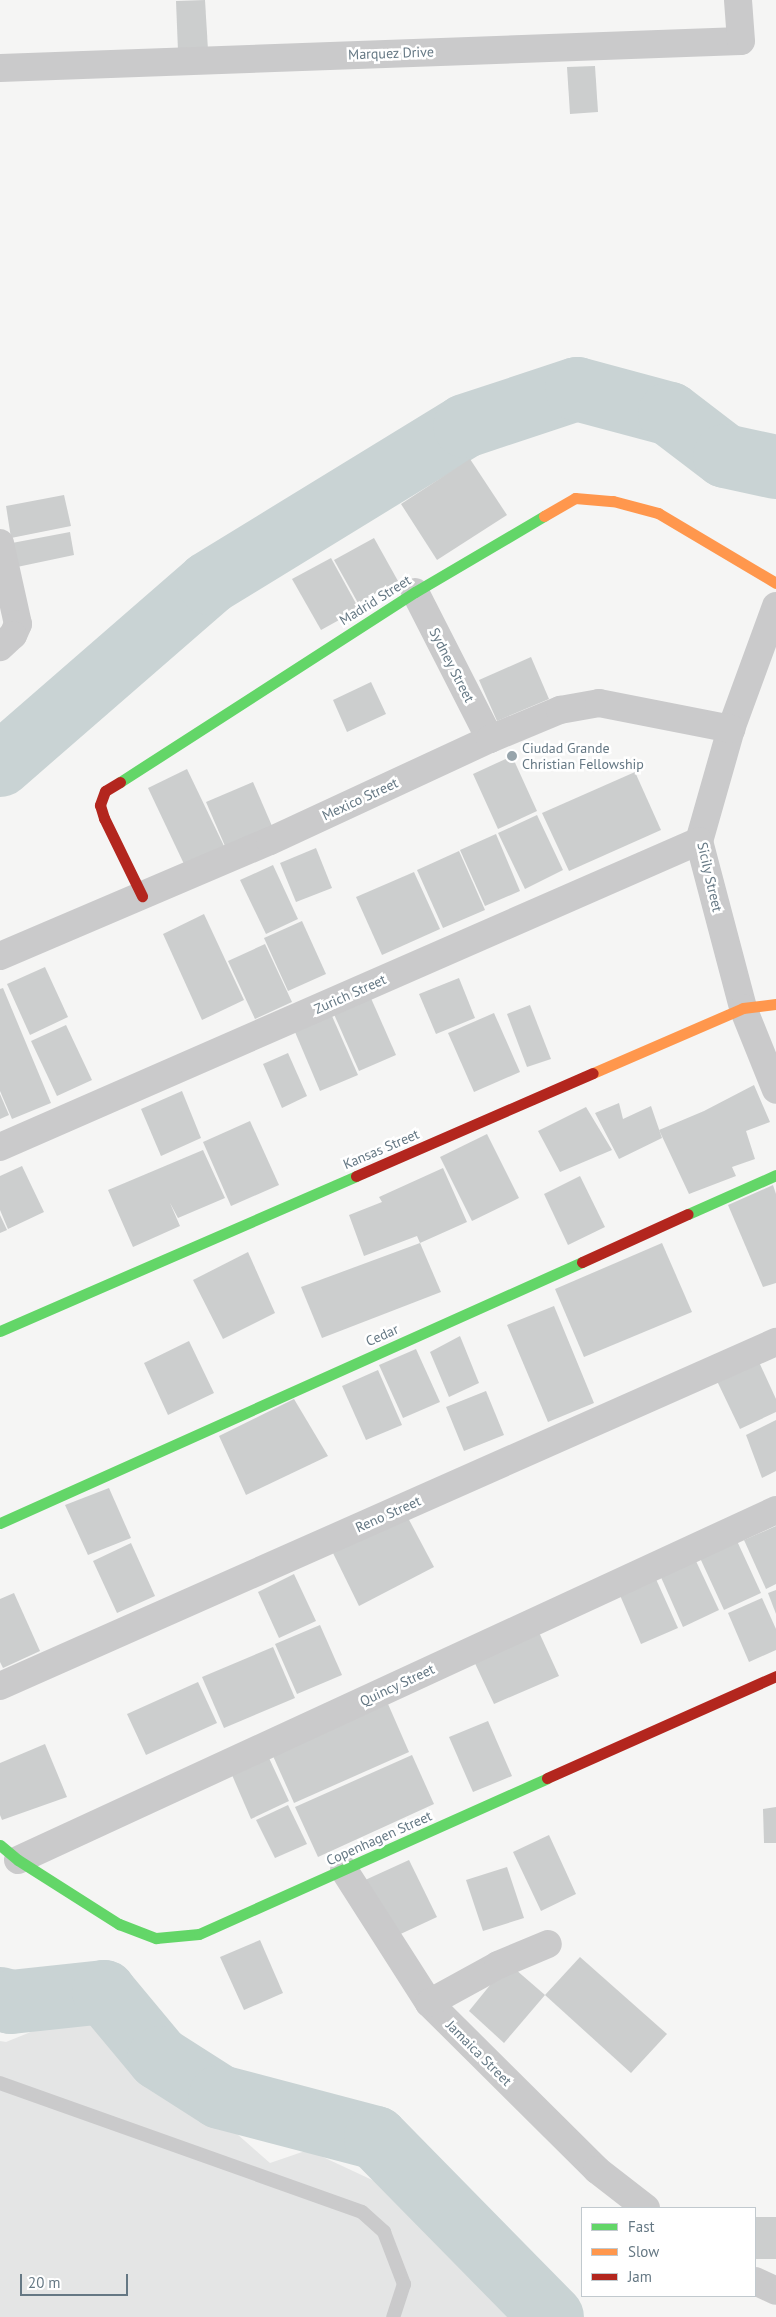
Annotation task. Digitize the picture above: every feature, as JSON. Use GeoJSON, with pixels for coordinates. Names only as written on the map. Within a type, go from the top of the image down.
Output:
{"type":"FeatureCollection","features":[{"type":"Feature","properties":{"kind":"street","name":"Marquez Drive"},"geometry":{"type":"LineString","coordinates":[[0,68],[741,41],[738,0]]}},
{"type":"Feature","properties":{"kind":"street","name":"Madrid Street"},"geometry":{"type":"LineString","coordinates":[[142,896],[104,818],[100,804],[105,791],[415,592],[575,498],[613,502],[658,513],[776,583]]}},
{"type":"Feature","properties":{"kind":"street"},"geometry":{"type":"LineString","coordinates":[[0,543],[18,624],[13,636],[0,647]]}},
{"type":"Feature","properties":{"kind":"street","name":"Sydney Street"},"geometry":{"type":"LineString","coordinates":[[415,592],[490,739]]}},
{"type":"Feature","properties":{"kind":"street","name":"Sicily Street"},"geometry":{"type":"LineString","coordinates":[[776,606],[731,729],[699,841],[743,1008],[776,1090]]}},
{"type":"Feature","properties":{"kind":"street","name":"Mexico Street"},"geometry":{"type":"LineString","coordinates":[[0,956],[270,841],[490,739],[560,710],[599,702],[731,729]]}},
{"type":"Feature","properties":{"kind":"street","name":"Zurich Street"},"geometry":{"type":"LineString","coordinates":[[0,1147],[699,841]]}},
{"type":"Feature","properties":{"kind":"street","name":"Kansas Street"},"geometry":{"type":"LineString","coordinates":[[0,1331],[743,1008],[776,1004]]}},
{"type":"Feature","properties":{"kind":"street","name":"Cedar"},"geometry":{"type":"LineString","coordinates":[[0,1523],[776,1175]]}},
{"type":"Feature","properties":{"kind":"street","name":"Reno Street"},"geometry":{"type":"LineString","coordinates":[[0,1686],[776,1342]]}},
{"type":"Feature","properties":{"kind":"street","name":"Quincy Street"},"geometry":{"type":"LineString","coordinates":[[9,1852],[776,1510]]}},
{"type":"Feature","properties":{"kind":"street","name":"Copenhagen Street"},"geometry":{"type":"LineString","coordinates":[[9,1852],[119,1924],[156,1938],[200,1934],[776,1676]]}},
{"type":"Feature","properties":{"kind":"street","name":"Jamaica Street"},"geometry":{"type":"LineString","coordinates":[[344,1870],[429,2002],[597,2170],[645,2207]]}},
{"type":"Feature","properties":{"kind":"street"},"geometry":{"type":"LineString","coordinates":[[429,2002],[498,1964],[548,1944]]}},
{"type":"Feature","properties":{"kind":"street"},"geometry":{"type":"LineString","coordinates":[[756,2281],[776,2291]]}},
{"type":"Feature","properties":{"kind":"lane"},"geometry":{"type":"LineString","coordinates":[[0,2083],[362,2212],[384,2232],[404,2284],[392,2317]]}},
{"type":"Feature","properties":{"kind":"shaded area"},"geometry":{"type":"Polygon","coordinates":[[[80,2020],[105,2029],[228,2126],[270,2163],[308,2150],[398,2192],[458,2253],[511,2317],[0,2317],[0,2041],[6,2042],[48,2025],[80,2020]]]}},
{"type":"Feature","properties":{"kind":"building"},"geometry":{"type":"Polygon","coordinates":[[[205,0],[208,50],[178,51],[176,1],[205,0]]]}},
{"type":"Feature","properties":{"kind":"building"},"geometry":{"type":"Polygon","coordinates":[[[595,66],[598,112],[570,114],[567,67],[595,66]]]}},
{"type":"Feature","properties":{"kind":"building"},"geometry":{"type":"Polygon","coordinates":[[[470,459],[507,515],[437,560],[401,504],[470,459]]]}},
{"type":"Feature","properties":{"kind":"building"},"geometry":{"type":"Polygon","coordinates":[[[64,495],[71,526],[11,538],[6,506],[64,495]]]}},
{"type":"Feature","properties":{"kind":"building"},"geometry":{"type":"Polygon","coordinates":[[[70,532],[74,555],[17,567],[12,543],[70,532]]]}},
{"type":"Feature","properties":{"kind":"building"},"geometry":{"type":"Polygon","coordinates":[[[374,538],[398,581],[358,603],[334,560],[374,538]]]}},
{"type":"Feature","properties":{"kind":"building"},"geometry":{"type":"Polygon","coordinates":[[[331,558],[359,609],[321,630],[292,579],[331,558]]]}},
{"type":"Feature","properties":{"kind":"building"},"geometry":{"type":"Polygon","coordinates":[[[531,657],[549,699],[497,721],[479,680],[531,657]]]}},
{"type":"Feature","properties":{"kind":"building"},"geometry":{"type":"Polygon","coordinates":[[[371,682],[386,714],[347,732],[333,700],[371,682]]]}},
{"type":"Feature","properties":{"kind":"building"},"geometry":{"type":"Polygon","coordinates":[[[512,756],[537,811],[498,829],[473,774],[512,756]]]}},
{"type":"Feature","properties":{"kind":"building"},"geometry":{"type":"Polygon","coordinates":[[[187,769],[224,846],[184,864],[148,788],[187,769]]]}},
{"type":"Feature","properties":{"kind":"building"},"geometry":{"type":"Polygon","coordinates":[[[635,772],[661,830],[569,871],[542,813],[635,772]]]}},
{"type":"Feature","properties":{"kind":"building"},"geometry":{"type":"Polygon","coordinates":[[[253,782],[272,826],[225,846],[206,802],[253,782]]]}},
{"type":"Feature","properties":{"kind":"building"},"geometry":{"type":"Polygon","coordinates":[[[537,815],[563,870],[525,889],[498,833],[537,815]]]}},
{"type":"Feature","properties":{"kind":"building"},"geometry":{"type":"Polygon","coordinates":[[[496,834],[520,891],[485,906],[460,850],[496,834]]]}},
{"type":"Feature","properties":{"kind":"building"},"geometry":{"type":"Polygon","coordinates":[[[316,848],[332,888],[296,902],[280,863],[316,848]]]}},
{"type":"Feature","properties":{"kind":"building"},"geometry":{"type":"Polygon","coordinates":[[[459,851],[485,910],[443,928],[417,870],[459,851]]]}},
{"type":"Feature","properties":{"kind":"building"},"geometry":{"type":"Polygon","coordinates":[[[273,865],[298,919],[266,934],[240,880],[273,865]]]}},
{"type":"Feature","properties":{"kind":"building"},"geometry":{"type":"Polygon","coordinates":[[[414,872],[440,929],[382,955],[356,897],[414,872]]]}},
{"type":"Feature","properties":{"kind":"building"},"geometry":{"type":"Polygon","coordinates":[[[204,914],[244,1000],[202,1020],[163,934],[204,914]]]}},
{"type":"Feature","properties":{"kind":"building"},"geometry":{"type":"Polygon","coordinates":[[[302,921],[326,974],[288,991],[264,938],[302,921]]]}},
{"type":"Feature","properties":{"kind":"building"},"geometry":{"type":"Polygon","coordinates":[[[265,944],[292,1002],[255,1019],[228,961],[265,944]]]}},
{"type":"Feature","properties":{"kind":"building"},"geometry":{"type":"Polygon","coordinates":[[[45,967],[68,1017],[30,1035],[7,984],[45,967]]]}},
{"type":"Feature","properties":{"kind":"building"},"geometry":{"type":"Polygon","coordinates":[[[459,978],[475,1018],[436,1034],[419,994],[459,978]]]}},
{"type":"Feature","properties":{"kind":"building"},"geometry":{"type":"Polygon","coordinates":[[[3,988],[51,1103],[12,1119],[0,1091],[0,989],[3,988]]]}},
{"type":"Feature","properties":{"kind":"building"},"geometry":{"type":"Polygon","coordinates":[[[370,996],[396,1055],[359,1071],[333,1012],[370,996]]]}},
{"type":"Feature","properties":{"kind":"building"},"geometry":{"type":"Polygon","coordinates":[[[530,1005],[551,1059],[527,1067],[507,1014],[530,1005]]]}},
{"type":"Feature","properties":{"kind":"building"},"geometry":{"type":"Polygon","coordinates":[[[494,1013],[520,1072],[474,1092],[448,1033],[494,1013]]]}},
{"type":"Feature","properties":{"kind":"building"},"geometry":{"type":"Polygon","coordinates":[[[332,1016],[358,1075],[320,1091],[295,1032],[332,1016]]]}},
{"type":"Feature","properties":{"kind":"building"},"geometry":{"type":"Polygon","coordinates":[[[66,1025],[92,1080],[57,1096],[31,1041],[66,1025]]]}},
{"type":"Feature","properties":{"kind":"building"},"geometry":{"type":"Polygon","coordinates":[[[288,1053],[307,1096],[282,1108],[263,1064],[288,1053]]]}},
{"type":"Feature","properties":{"kind":"building"},"geometry":{"type":"Polygon","coordinates":[[[754,1085],[770,1122],[746,1131],[755,1159],[732,1167],[736,1176],[689,1194],[659,1130],[704,1111],[754,1085]]]}},
{"type":"Feature","properties":{"kind":"building"},"geometry":{"type":"Polygon","coordinates":[[[182,1091],[201,1138],[161,1156],[141,1109],[182,1091]]]}},
{"type":"Feature","properties":{"kind":"building"},"geometry":{"type":"Polygon","coordinates":[[[0,1094],[9,1115],[0,1119],[0,1094]]]}},
{"type":"Feature","properties":{"kind":"building"},"geometry":{"type":"Polygon","coordinates":[[[619,1103],[623,1119],[651,1106],[662,1138],[619,1159],[595,1113],[619,1103]]]}},
{"type":"Feature","properties":{"kind":"building"},"geometry":{"type":"Polygon","coordinates":[[[586,1107],[612,1150],[560,1172],[538,1131],[586,1107]]]}},
{"type":"Feature","properties":{"kind":"building"},"geometry":{"type":"Polygon","coordinates":[[[250,1121],[279,1185],[231,1206],[203,1142],[250,1121]]]}},
{"type":"Feature","properties":{"kind":"building"},"geometry":{"type":"Polygon","coordinates":[[[487,1134],[519,1198],[472,1221],[440,1157],[487,1134]]]}},
{"type":"Feature","properties":{"kind":"building"},"geometry":{"type":"Polygon","coordinates":[[[203,1150],[225,1198],[178,1218],[170,1203],[180,1226],[133,1247],[108,1190],[203,1150]]]}},
{"type":"Feature","properties":{"kind":"building"},"geometry":{"type":"Polygon","coordinates":[[[22,1166],[44,1212],[8,1229],[0,1210],[0,1176],[22,1166]]]}},
{"type":"Feature","properties":{"kind":"building"},"geometry":{"type":"Polygon","coordinates":[[[443,1168],[467,1222],[420,1243],[417,1236],[364,1256],[349,1215],[382,1202],[379,1197],[443,1168]]]}},
{"type":"Feature","properties":{"kind":"building"},"geometry":{"type":"Polygon","coordinates":[[[580,1176],[605,1227],[568,1245],[544,1194],[580,1176]]]}},
{"type":"Feature","properties":{"kind":"building"},"geometry":{"type":"Polygon","coordinates":[[[773,1185],[776,1194],[776,1283],[763,1287],[728,1205],[773,1185]]]}},
{"type":"Feature","properties":{"kind":"building"},"geometry":{"type":"Polygon","coordinates":[[[0,1215],[7,1230],[0,1233],[0,1215]]]}},
{"type":"Feature","properties":{"kind":"building"},"geometry":{"type":"Polygon","coordinates":[[[420,1243],[441,1292],[322,1338],[301,1287],[420,1243]]]}},
{"type":"Feature","properties":{"kind":"building"},"geometry":{"type":"Polygon","coordinates":[[[662,1243],[692,1312],[584,1357],[555,1289],[662,1243]]]}},
{"type":"Feature","properties":{"kind":"building"},"geometry":{"type":"Polygon","coordinates":[[[248,1252],[275,1313],[223,1339],[193,1280],[248,1252]]]}},
{"type":"Feature","properties":{"kind":"building"},"geometry":{"type":"Polygon","coordinates":[[[554,1306],[594,1403],[548,1422],[507,1325],[554,1306]]]}},
{"type":"Feature","properties":{"kind":"building"},"geometry":{"type":"Polygon","coordinates":[[[460,1336],[479,1383],[449,1397],[430,1352],[460,1336]]]}},
{"type":"Feature","properties":{"kind":"building"},"geometry":{"type":"Polygon","coordinates":[[[189,1341],[214,1393],[168,1415],[144,1363],[189,1341]]]}},
{"type":"Feature","properties":{"kind":"building"},"geometry":{"type":"Polygon","coordinates":[[[416,1349],[440,1402],[403,1418],[379,1365],[416,1349]]]}},
{"type":"Feature","properties":{"kind":"building"},"geometry":{"type":"Polygon","coordinates":[[[759,1362],[776,1399],[776,1412],[740,1429],[717,1381],[759,1362]]]}},
{"type":"Feature","properties":{"kind":"building"},"geometry":{"type":"Polygon","coordinates":[[[378,1370],[402,1425],[366,1440],[342,1386],[378,1370]]]}},
{"type":"Feature","properties":{"kind":"building"},"geometry":{"type":"Polygon","coordinates":[[[486,1391],[504,1435],[464,1451],[446,1407],[486,1391]]]}},
{"type":"Feature","properties":{"kind":"building"},"geometry":{"type":"Polygon","coordinates":[[[294,1399],[328,1456],[246,1495],[219,1436],[294,1399]]]}},
{"type":"Feature","properties":{"kind":"building"},"geometry":{"type":"Polygon","coordinates":[[[776,1420],[776,1471],[762,1478],[746,1435],[776,1420]]]}},
{"type":"Feature","properties":{"kind":"building"},"geometry":{"type":"Polygon","coordinates":[[[109,1488],[131,1538],[88,1555],[65,1505],[109,1488]]]}},
{"type":"Feature","properties":{"kind":"building"},"geometry":{"type":"Polygon","coordinates":[[[407,1516],[434,1567],[359,1606],[332,1551],[407,1516]]]}},
{"type":"Feature","properties":{"kind":"building"},"geometry":{"type":"Polygon","coordinates":[[[776,1526],[776,1584],[766,1589],[744,1540],[776,1526]]]}},
{"type":"Feature","properties":{"kind":"building"},"geometry":{"type":"Polygon","coordinates":[[[737,1541],[761,1593],[724,1610],[700,1558],[737,1541]]]}},
{"type":"Feature","properties":{"kind":"building"},"geometry":{"type":"Polygon","coordinates":[[[131,1543],[155,1596],[117,1613],[93,1561],[131,1543]]]}},
{"type":"Feature","properties":{"kind":"building"},"geometry":{"type":"Polygon","coordinates":[[[695,1559],[719,1610],[683,1627],[660,1575],[695,1559]]]}},
{"type":"Feature","properties":{"kind":"building"},"geometry":{"type":"Polygon","coordinates":[[[294,1574],[316,1621],[279,1638],[258,1592],[294,1574]]]}},
{"type":"Feature","properties":{"kind":"building"},"geometry":{"type":"Polygon","coordinates":[[[655,1577],[678,1628],[641,1644],[619,1593],[655,1577]]]}},
{"type":"Feature","properties":{"kind":"building"},"geometry":{"type":"Polygon","coordinates":[[[776,1590],[776,1614],[768,1593],[776,1590]]]}},
{"type":"Feature","properties":{"kind":"building"},"geometry":{"type":"Polygon","coordinates":[[[14,1593],[40,1651],[3,1668],[0,1662],[0,1599],[14,1593]]]}},
{"type":"Feature","properties":{"kind":"building"},"geometry":{"type":"Polygon","coordinates":[[[762,1598],[776,1629],[776,1650],[749,1662],[728,1613],[762,1598]]]}},
{"type":"Feature","properties":{"kind":"building"},"geometry":{"type":"Polygon","coordinates":[[[320,1625],[342,1675],[297,1694],[275,1644],[320,1625]]]}},
{"type":"Feature","properties":{"kind":"building"},"geometry":{"type":"Polygon","coordinates":[[[537,1628],[559,1676],[494,1704],[473,1659],[537,1628]]]}},
{"type":"Feature","properties":{"kind":"building"},"geometry":{"type":"Polygon","coordinates":[[[273,1647],[295,1698],[224,1728],[202,1677],[273,1647]]]}},
{"type":"Feature","properties":{"kind":"building"},"geometry":{"type":"Polygon","coordinates":[[[198,1682],[217,1723],[146,1755],[127,1714],[198,1682]]]}},
{"type":"Feature","properties":{"kind":"building"},"geometry":{"type":"Polygon","coordinates":[[[388,1704],[409,1752],[294,1803],[273,1756],[388,1704]]]}},
{"type":"Feature","properties":{"kind":"building"},"geometry":{"type":"Polygon","coordinates":[[[488,1721],[512,1776],[473,1792],[449,1737],[488,1721]]]}},
{"type":"Feature","properties":{"kind":"building"},"geometry":{"type":"Polygon","coordinates":[[[45,1744],[67,1797],[2,1820],[0,1815],[0,1763],[45,1744]]]}},
{"type":"Feature","properties":{"kind":"building"},"geometry":{"type":"Polygon","coordinates":[[[412,1755],[434,1804],[318,1857],[295,1807],[412,1755]]]}},
{"type":"Feature","properties":{"kind":"building"},"geometry":{"type":"Polygon","coordinates":[[[269,1758],[289,1801],[251,1819],[232,1775],[269,1758]]]}},
{"type":"Feature","properties":{"kind":"building"},"geometry":{"type":"Polygon","coordinates":[[[288,1805],[307,1844],[275,1858],[256,1820],[288,1805]]]}},
{"type":"Feature","properties":{"kind":"building"},"geometry":{"type":"Polygon","coordinates":[[[776,1807],[776,1843],[764,1843],[763,1809],[776,1807]]]}},
{"type":"Feature","properties":{"kind":"building"},"geometry":{"type":"Polygon","coordinates":[[[549,1835],[576,1894],[541,1911],[513,1852],[549,1835]]]}},
{"type":"Feature","properties":{"kind":"building"},"geometry":{"type":"Polygon","coordinates":[[[409,1860],[437,1917],[392,1938],[363,1881],[409,1860]]]}},
{"type":"Feature","properties":{"kind":"building"},"geometry":{"type":"Polygon","coordinates":[[[507,1867],[524,1918],[483,1931],[466,1880],[507,1867]]]}},
{"type":"Feature","properties":{"kind":"building"},"geometry":{"type":"Polygon","coordinates":[[[260,1940],[283,1993],[244,2010],[220,1957],[260,1940]]]}},
{"type":"Feature","properties":{"kind":"building"},"geometry":{"type":"Polygon","coordinates":[[[580,1957],[667,2034],[631,2073],[545,1995],[580,1957]]]}},
{"type":"Feature","properties":{"kind":"building"},"geometry":{"type":"Polygon","coordinates":[[[508,1963],[545,1995],[504,2043],[469,2011],[508,1963]]]}},
{"type":"Feature","properties":{"kind":"building"},"geometry":{"type":"Polygon","coordinates":[[[756,2217],[776,2217],[776,2259],[756,2259],[756,2217]]]}},
{"type":"Feature","properties":{"kind":"waterway"},"geometry":{"type":"LineString","coordinates":[[0,765],[209,583],[465,426],[577,389],[670,414],[725,456],[776,467]]}},
{"type":"Feature","properties":{"kind":"waterway"},"geometry":{"type":"LineString","coordinates":[[0,1999],[11,2002],[104,1992],[159,2058],[220,2097],[376,2138],[552,2317]]}},
{"type":"Feature","properties":{"kind":"traffic: fast"},"geometry":{"type":"LineString","coordinates":[[120,782],[415,592],[544,516]]}},
{"type":"Feature","properties":{"kind":"traffic: fast"},"geometry":{"type":"LineString","coordinates":[[688,1214],[776,1175]]}},
{"type":"Feature","properties":{"kind":"traffic: fast"},"geometry":{"type":"LineString","coordinates":[[0,1331],[356,1176]]}},
{"type":"Feature","properties":{"kind":"traffic: fast"},"geometry":{"type":"LineString","coordinates":[[0,1523],[582,1262]]}},
{"type":"Feature","properties":{"kind":"traffic: fast"},"geometry":{"type":"LineString","coordinates":[[0,1845],[18,1860],[119,1924],[156,1938],[199,1934],[547,1778]]}},
{"type":"Feature","properties":{"kind":"traffic: slow"},"geometry":{"type":"LineString","coordinates":[[544,516],[575,498],[613,501],[658,513],[776,583]]}},
{"type":"Feature","properties":{"kind":"traffic: slow"},"geometry":{"type":"LineString","coordinates":[[593,1073],[743,1008],[776,1004]]}},
{"type":"Feature","properties":{"kind":"traffic: jam"},"geometry":{"type":"LineString","coordinates":[[120,782],[105,791],[100,805],[104,818],[142,896]]}},
{"type":"Feature","properties":{"kind":"traffic: jam"},"geometry":{"type":"LineString","coordinates":[[356,1176],[593,1073]]}},
{"type":"Feature","properties":{"kind":"traffic: jam"},"geometry":{"type":"LineString","coordinates":[[582,1262],[688,1214]]}},
{"type":"Feature","properties":{"kind":"traffic: jam"},"geometry":{"type":"LineString","coordinates":[[547,1778],[776,1676]]}},
{"type":"Feature","properties":{"kind":"place","name":"Ciudad Grande Christian Fellowship"},"geometry":{"type":"Point","coordinates":[512,756]}}]}
